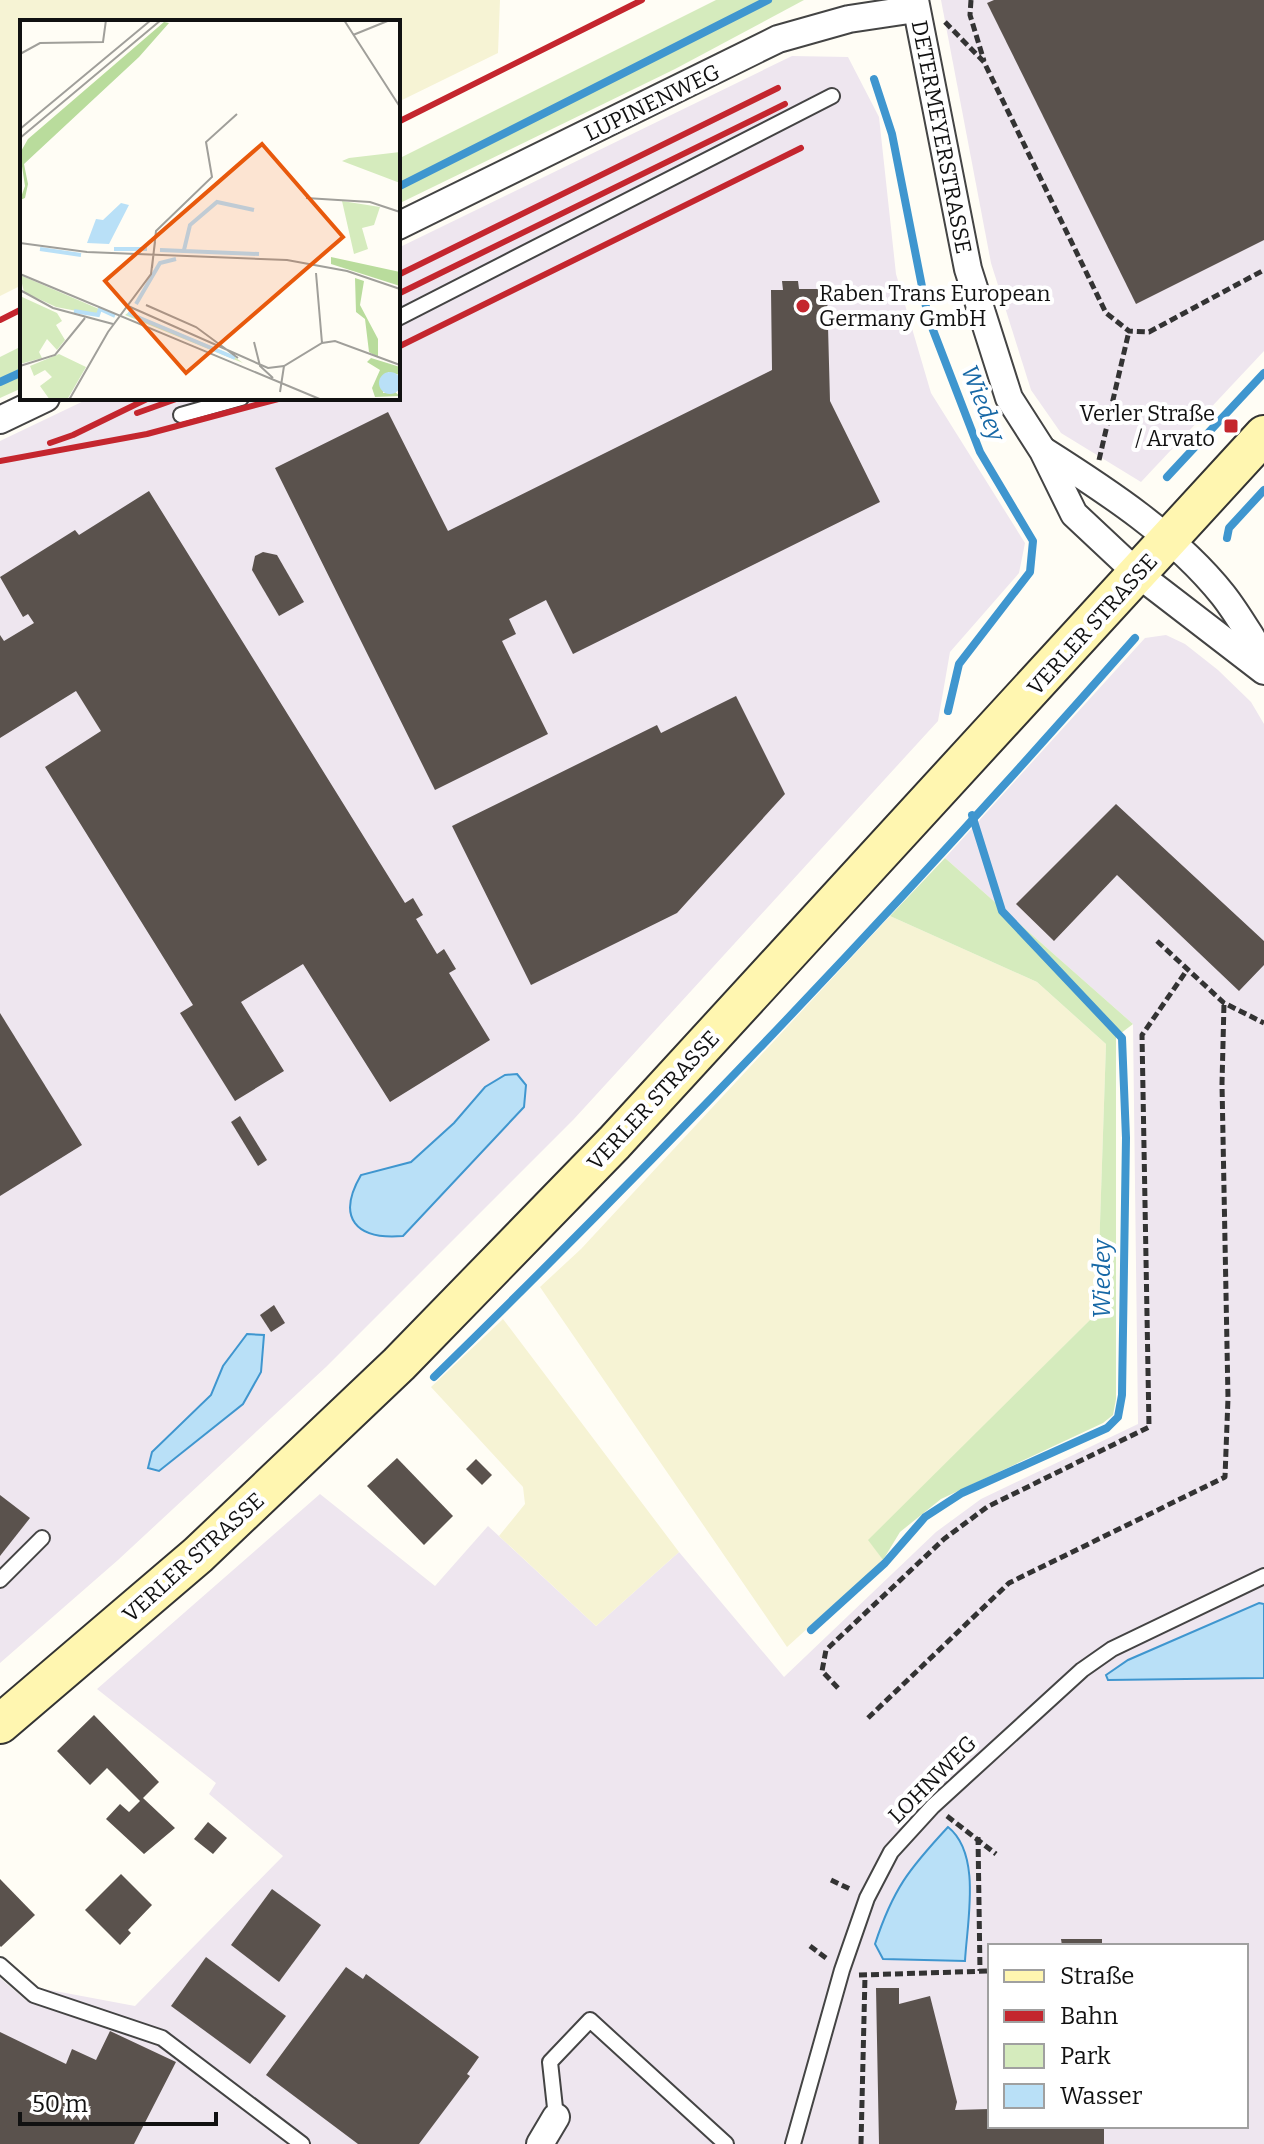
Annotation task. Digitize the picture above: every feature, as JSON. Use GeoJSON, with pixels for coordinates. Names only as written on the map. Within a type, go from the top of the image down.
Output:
{"type":"FeatureCollection","features":[{"type":"Feature","properties":{"kind":"main road","name":"VERLER STRASSE"},"geometry":{"type":"LineString","coordinates":[[0,1724],[198,1555],[399,1364],[614,1143],[1264,435]]}},
{"type":"Feature","properties":{"kind":"street","name":"LUPINENWEG"},"geometry":{"type":"LineString","coordinates":[[400,225],[778,39],[916,4]]}},
{"type":"Feature","properties":{"kind":"street","name":"DETERMEYERSTRASSE"},"geometry":{"type":"LineString","coordinates":[[916,4],[968,269],[1009,398],[1043,451],[1074,514],[1138,574],[1264,671]]}},
{"type":"Feature","properties":{"kind":"street"},"geometry":{"type":"LineString","coordinates":[[0,420],[42,400]]}},
{"type":"Feature","properties":{"kind":"street","name":"DETERMEYERSTRASSE"},"geometry":{"type":"LineString","coordinates":[[1043,451],[1095,484],[1168,540],[1222,594],[1264,657]]}},
{"type":"Feature","properties":{"kind":"street"},"geometry":{"type":"LineString","coordinates":[[540,2144],[556,2117]]}},
{"type":"Feature","properties":{"kind":"lane"},"geometry":{"type":"LineString","coordinates":[[400,317],[832,96]]}},
{"type":"Feature","properties":{"kind":"lane"},"geometry":{"type":"LineString","coordinates":[[181,415],[234,400]]}},
{"type":"Feature","properties":{"kind":"lane"},"geometry":{"type":"LineString","coordinates":[[0,1580],[42,1538]]}},
{"type":"Feature","properties":{"kind":"lane","name":"LOHNWEG"},"geometry":{"type":"LineString","coordinates":[[793,2144],[842,1970],[867,1898],[891,1852],[933,1806],[1082,1670],[1112,1649],[1264,1576]]}},
{"type":"Feature","properties":{"kind":"lane"},"geometry":{"type":"LineString","coordinates":[[0,1965],[34,1995],[162,2038],[302,2144]]}},
{"type":"Feature","properties":{"kind":"lane"},"geometry":{"type":"LineString","coordinates":[[556,2117],[550,2062],[590,2020],[726,2144]]}},
{"type":"Feature","properties":{"kind":"path"},"geometry":{"type":"LineString","coordinates":[[971,0],[970,15],[984,62],[1106,313],[1129,331],[1149,332],[1264,270]]}},
{"type":"Feature","properties":{"kind":"path"},"geometry":{"type":"LineString","coordinates":[[916,4],[947,23],[984,62]]}},
{"type":"Feature","properties":{"kind":"path"},"geometry":{"type":"LineString","coordinates":[[1098,462],[1129,331]]}},
{"type":"Feature","properties":{"kind":"path"},"geometry":{"type":"LineString","coordinates":[[1157,941],[1224,1003],[1264,1023]]}},
{"type":"Feature","properties":{"kind":"path"},"geometry":{"type":"LineString","coordinates":[[838,1688],[822,1671],[826,1650],[944,1539],[987,1507],[1149,1427],[1142,1035],[1187,970]]}},
{"type":"Feature","properties":{"kind":"path"},"geometry":{"type":"LineString","coordinates":[[868,1718],[1009,1583],[1225,1477],[1228,1398],[1222,1084],[1224,1003]]}},
{"type":"Feature","properties":{"kind":"path"},"geometry":{"type":"LineString","coordinates":[[933,1806],[978,1837],[996,1854]]}},
{"type":"Feature","properties":{"kind":"path"},"geometry":{"type":"LineString","coordinates":[[978,1837],[980,1971]]}},
{"type":"Feature","properties":{"kind":"path"},"geometry":{"type":"LineString","coordinates":[[842,1970],[865,1976],[988,1971]]}},
{"type":"Feature","properties":{"kind":"path"},"geometry":{"type":"LineString","coordinates":[[861,2144],[865,1976]]}},
{"type":"Feature","properties":{"kind":"shaded area"},"geometry":{"type":"Polygon","coordinates":[[[0,0],[500,0],[498,53],[400,101],[400,20],[20,20],[20,286],[0,296],[0,0]]]}},
{"type":"Feature","properties":{"kind":"shaded area"},"geometry":{"type":"Polygon","coordinates":[[[941,0],[1264,0],[1264,351],[1141,482],[1061,433],[1031,390],[991,263],[941,0]]]}},
{"type":"Feature","properties":{"kind":"shaded area"},"geometry":{"type":"Polygon","coordinates":[[[792,56],[848,57],[879,117],[896,274],[931,393],[1025,543],[1019,573],[950,652],[938,721],[574,1119],[326,1367],[118,1560],[0,1663],[0,441],[86,400],[400,400],[400,247],[792,56]]]}},
{"type":"Feature","properties":{"kind":"shaded area"},"geometry":{"type":"Polygon","coordinates":[[[1166,635],[1185,644],[1251,702],[1264,724],[1264,2144],[0,2144],[0,1978],[27,2001],[39,1988],[135,2006],[283,1856],[209,1794],[216,1783],[97,1689],[320,1494],[435,1586],[488,1526],[596,1626],[679,1552],[784,1677],[936,1532],[981,1499],[1138,1424],[1133,1024],[945,858],[1145,638],[1166,635]]]}},
{"type":"Feature","properties":{"kind":"shaded area"},"geometry":{"type":"Polygon","coordinates":[[[890,916],[1037,982],[1106,1044],[1097,1313],[869,1540],[883,1560],[787,1647],[540,1287],[581,1249],[890,916]]]}},
{"type":"Feature","properties":{"kind":"shaded area"},"geometry":{"type":"Polygon","coordinates":[[[503,1319],[679,1552],[596,1626],[499,1536],[525,1504],[523,1487],[431,1387],[503,1319]]]}},
{"type":"Feature","properties":{"kind":"green space"},"geometry":{"type":"Polygon","coordinates":[[[716,0],[804,0],[675,69],[400,203],[400,158],[716,0]]]}},
{"type":"Feature","properties":{"kind":"green space"},"geometry":{"type":"Polygon","coordinates":[[[20,347],[20,389],[0,398],[0,357],[20,347]]]}},
{"type":"Feature","properties":{"kind":"green space"},"geometry":{"type":"Polygon","coordinates":[[[945,858],[1133,1024],[1116,1037],[1116,1399],[1113,1415],[1103,1423],[941,1499],[900,1532],[883,1560],[868,1540],[1097,1313],[1106,1044],[1037,982],[890,916],[945,858]]]}},
{"type":"Feature","properties":{"kind":"water"},"geometry":{"type":"Polygon","coordinates":[[[517,1074],[526,1085],[524,1107],[403,1236],[373,1234],[355,1223],[350,1203],[361,1175],[411,1162],[454,1123],[485,1087],[505,1075],[517,1074]]]}},
{"type":"Feature","properties":{"kind":"water"},"geometry":{"type":"Polygon","coordinates":[[[247,1334],[264,1335],[261,1372],[243,1404],[159,1471],[148,1468],[152,1452],[211,1395],[223,1366],[247,1334]]]}},
{"type":"Feature","properties":{"kind":"water"},"geometry":{"type":"Polygon","coordinates":[[[1259,1603],[1264,1604],[1264,1678],[1108,1680],[1106,1675],[1128,1660],[1259,1603]]]}},
{"type":"Feature","properties":{"kind":"water"},"geometry":{"type":"Polygon","coordinates":[[[948,1827],[959,1839],[969,1871],[965,1961],[883,1959],[875,1944],[889,1908],[913,1868],[948,1827]]]}},
{"type":"Feature","properties":{"kind":"building"},"geometry":{"type":"Polygon","coordinates":[[[994,0],[1264,0],[1264,240],[1136,304],[987,3],[994,0]]]}},
{"type":"Feature","properties":{"kind":"building"},"geometry":{"type":"Polygon","coordinates":[[[782,281],[798,281],[799,289],[827,289],[830,401],[880,502],[573,654],[546,600],[509,619],[516,634],[502,641],[548,734],[435,790],[275,468],[388,412],[448,531],[772,370],[771,290],[783,290],[782,281]]]}},
{"type":"Feature","properties":{"kind":"building"},"geometry":{"type":"Polygon","coordinates":[[[149,491],[405,903],[413,898],[423,915],[416,919],[437,954],[444,949],[456,969],[449,973],[490,1040],[390,1102],[303,964],[241,1002],[284,1071],[235,1101],[180,1013],[193,1005],[45,767],[101,731],[76,691],[0,738],[0,635],[4,641],[34,623],[28,614],[23,617],[0,577],[75,530],[79,535],[149,491]]]}},
{"type":"Feature","properties":{"kind":"building"},"geometry":{"type":"Polygon","coordinates":[[[263,552],[277,555],[304,602],[279,616],[252,570],[255,556],[263,552]]]}},
{"type":"Feature","properties":{"kind":"building"},"geometry":{"type":"Polygon","coordinates":[[[736,696],[785,794],[677,913],[531,985],[452,826],[657,725],[661,733],[736,696]]]}},
{"type":"Feature","properties":{"kind":"building"},"geometry":{"type":"Polygon","coordinates":[[[1116,804],[1264,941],[1264,965],[1239,991],[1117,875],[1054,941],[1016,904],[1116,804]]]}},
{"type":"Feature","properties":{"kind":"building"},"geometry":{"type":"Polygon","coordinates":[[[0,1013],[82,1145],[0,1196],[0,1013]]]}},
{"type":"Feature","properties":{"kind":"building"},"geometry":{"type":"Polygon","coordinates":[[[240,1116],[267,1160],[258,1166],[231,1122],[240,1116]]]}},
{"type":"Feature","properties":{"kind":"building"},"geometry":{"type":"Polygon","coordinates":[[[274,1305],[285,1323],[271,1332],[260,1315],[274,1305]]]}},
{"type":"Feature","properties":{"kind":"building"},"geometry":{"type":"Polygon","coordinates":[[[397,1458],[453,1516],[424,1545],[367,1486],[397,1458]]]}},
{"type":"Feature","properties":{"kind":"building"},"geometry":{"type":"Polygon","coordinates":[[[476,1459],[492,1475],[482,1485],[466,1469],[476,1459]]]}},
{"type":"Feature","properties":{"kind":"building"},"geometry":{"type":"Polygon","coordinates":[[[0,1495],[30,1518],[0,1556],[0,1495]]]}},
{"type":"Feature","properties":{"kind":"building"},"geometry":{"type":"Polygon","coordinates":[[[94,1715],[159,1782],[143,1798],[175,1828],[144,1854],[106,1819],[120,1804],[129,1812],[140,1801],[107,1768],[90,1785],[57,1751],[94,1715]]]}},
{"type":"Feature","properties":{"kind":"building"},"geometry":{"type":"Polygon","coordinates":[[[208,1822],[227,1838],[213,1854],[194,1839],[208,1822]]]}},
{"type":"Feature","properties":{"kind":"building"},"geometry":{"type":"Polygon","coordinates":[[[121,1874],[152,1905],[128,1930],[131,1933],[120,1945],[85,1910],[121,1874]]]}},
{"type":"Feature","properties":{"kind":"building"},"geometry":{"type":"Polygon","coordinates":[[[0,1879],[35,1915],[1,1947],[0,1946],[0,1879]]]}},
{"type":"Feature","properties":{"kind":"building"},"geometry":{"type":"Polygon","coordinates":[[[272,1889],[321,1925],[279,1982],[231,1945],[272,1889]]]}},
{"type":"Feature","properties":{"kind":"building"},"geometry":{"type":"Polygon","coordinates":[[[1061,1939],[1102,1939],[1102,1944],[1062,1944],[1061,1939]]]}},
{"type":"Feature","properties":{"kind":"building"},"geometry":{"type":"Polygon","coordinates":[[[206,1957],[286,2016],[250,2064],[171,2006],[206,1957]]]}},
{"type":"Feature","properties":{"kind":"building"},"geometry":{"type":"Polygon","coordinates":[[[346,1967],[363,1979],[366,1974],[479,2057],[467,2074],[470,2076],[419,2144],[358,2144],[266,2075],[346,1967]]]}},
{"type":"Feature","properties":{"kind":"building"},"geometry":{"type":"Polygon","coordinates":[[[876,1988],[899,1988],[899,2004],[930,1996],[957,2102],[955,2110],[988,2109],[988,2128],[1104,2128],[1104,2144],[879,2144],[876,1988]]]}},
{"type":"Feature","properties":{"kind":"building"},"geometry":{"type":"Polygon","coordinates":[[[110,2031],[176,2062],[134,2144],[0,2144],[0,2032],[66,2064],[72,2049],[96,2060],[110,2031]]]}},
{"type":"Feature","properties":{"kind":"waterway"},"geometry":{"type":"LineString","coordinates":[[400,186],[768,0]]}},
{"type":"Feature","properties":{"kind":"waterway","name":"Wiedey"},"geometry":{"type":"LineString","coordinates":[[874,79],[892,134],[928,317],[980,452],[1033,541],[1030,572],[959,664],[948,711]]}},
{"type":"Feature","properties":{"kind":"waterway"},"geometry":{"type":"LineString","coordinates":[[0,382],[20,373]]}},
{"type":"Feature","properties":{"kind":"waterway"},"geometry":{"type":"LineString","coordinates":[[1167,477],[1264,373]]}},
{"type":"Feature","properties":{"kind":"waterway"},"geometry":{"type":"LineString","coordinates":[[1227,538],[1229,528],[1264,490]]}},
{"type":"Feature","properties":{"kind":"waterway"},"geometry":{"type":"LineString","coordinates":[[434,1377],[615,1197],[792,1014],[965,828],[1135,638]]}},
{"type":"Feature","properties":{"kind":"waterway","name":"Wiedey"},"geometry":{"type":"LineString","coordinates":[[811,1630],[885,1563],[925,1517],[962,1493],[1107,1428],[1118,1417],[1122,1395],[1126,1138],[1122,1038],[1002,911],[972,815]]}},
{"type":"Feature","properties":{"kind":"railway"},"geometry":{"type":"LineString","coordinates":[[400,121],[642,0]]}},
{"type":"Feature","properties":{"kind":"railway"},"geometry":{"type":"LineString","coordinates":[[400,274],[778,88]]}},
{"type":"Feature","properties":{"kind":"railway"},"geometry":{"type":"LineString","coordinates":[[400,293],[785,104]]}},
{"type":"Feature","properties":{"kind":"railway"},"geometry":{"type":"LineString","coordinates":[[400,346],[801,148]]}},
{"type":"Feature","properties":{"kind":"railway"},"geometry":{"type":"LineString","coordinates":[[0,320],[20,310]]}},
{"type":"Feature","properties":{"kind":"railway"},"geometry":{"type":"LineString","coordinates":[[50,443],[145,400]]}},
{"type":"Feature","properties":{"kind":"railway"},"geometry":{"type":"LineString","coordinates":[[137,413],[173,400]]}},
{"type":"Feature","properties":{"kind":"railway"},"geometry":{"type":"LineString","coordinates":[[0,461],[147,434],[274,400]]}},
{"type":"Feature","properties":{"kind":"place","name":"Raben Trans European Germany GmbH"},"geometry":{"type":"Point","coordinates":[803,306]}},
{"type":"Feature","properties":{"kind":"place","name":"Verler Straße / Arvato"},"geometry":{"type":"Point","coordinates":[1231,426]}}]}
